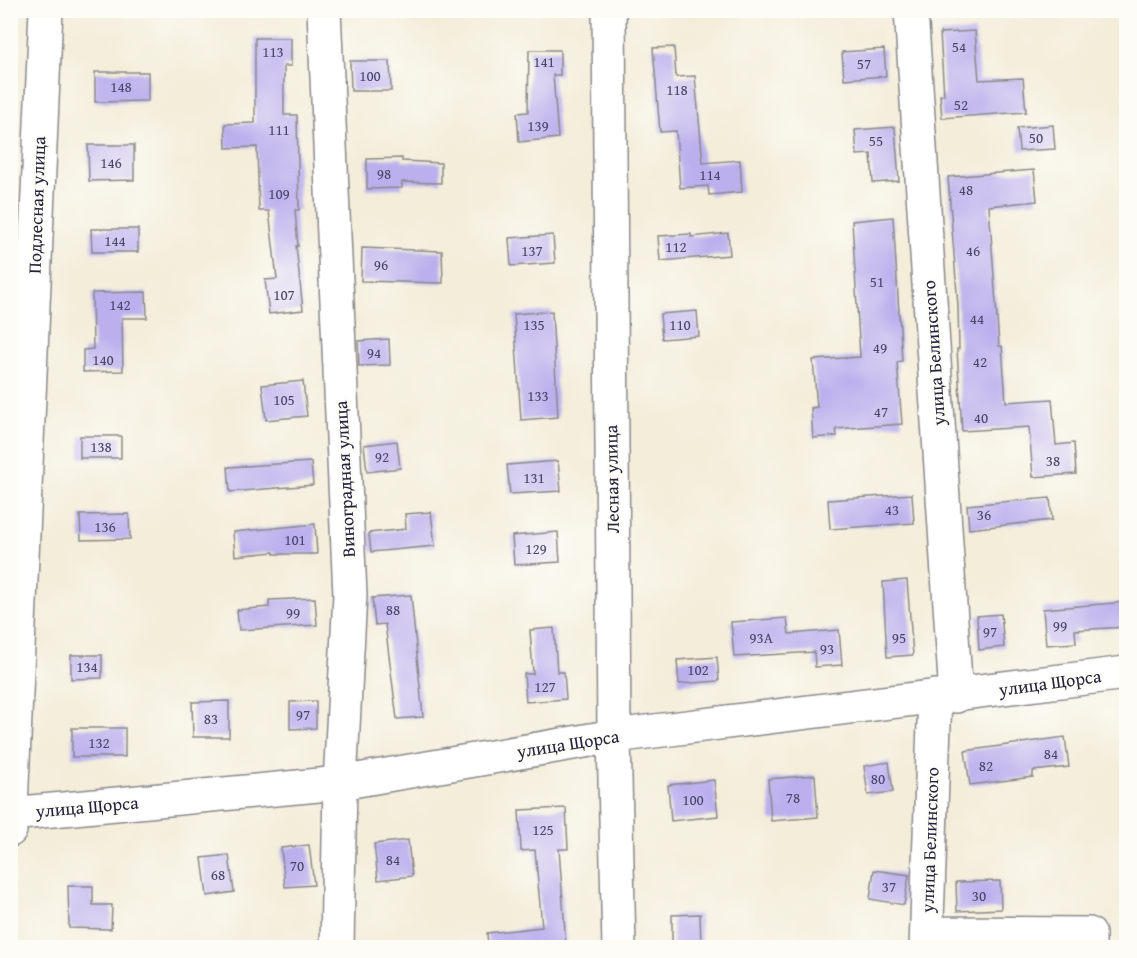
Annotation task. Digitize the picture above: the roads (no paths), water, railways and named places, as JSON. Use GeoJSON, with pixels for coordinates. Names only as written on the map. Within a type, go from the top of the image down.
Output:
{"type":"FeatureCollection","features":[{"type":"Feature","properties":{"kind":"street","name":"Подлесная улица"},"geometry":{"type":"LineString","coordinates":[[11,820],[46,10]]}},
{"type":"Feature","properties":{"kind":"street","name":"Виноградная улица"},"geometry":{"type":"LineString","coordinates":[[324,10],[350,595],[340,783],[337,948]]}},
{"type":"Feature","properties":{"kind":"street","name":"Лесная улица"},"geometry":{"type":"LineString","coordinates":[[609,10],[614,736],[619,948]]}},
{"type":"Feature","properties":{"kind":"street","name":"улица Белинского"},"geometry":{"type":"LineString","coordinates":[[911,10],[945,696],[927,940]]}},
{"type":"Feature","properties":{"kind":"street","name":"улица Щорса"},"geometry":{"type":"LineString","coordinates":[[11,820],[340,783],[614,736],[1126,673]]}},
{"type":"Feature","properties":{"kind":"street"},"geometry":{"type":"LineString","coordinates":[[927,940],[1089,934],[1089,948]]}}]}
